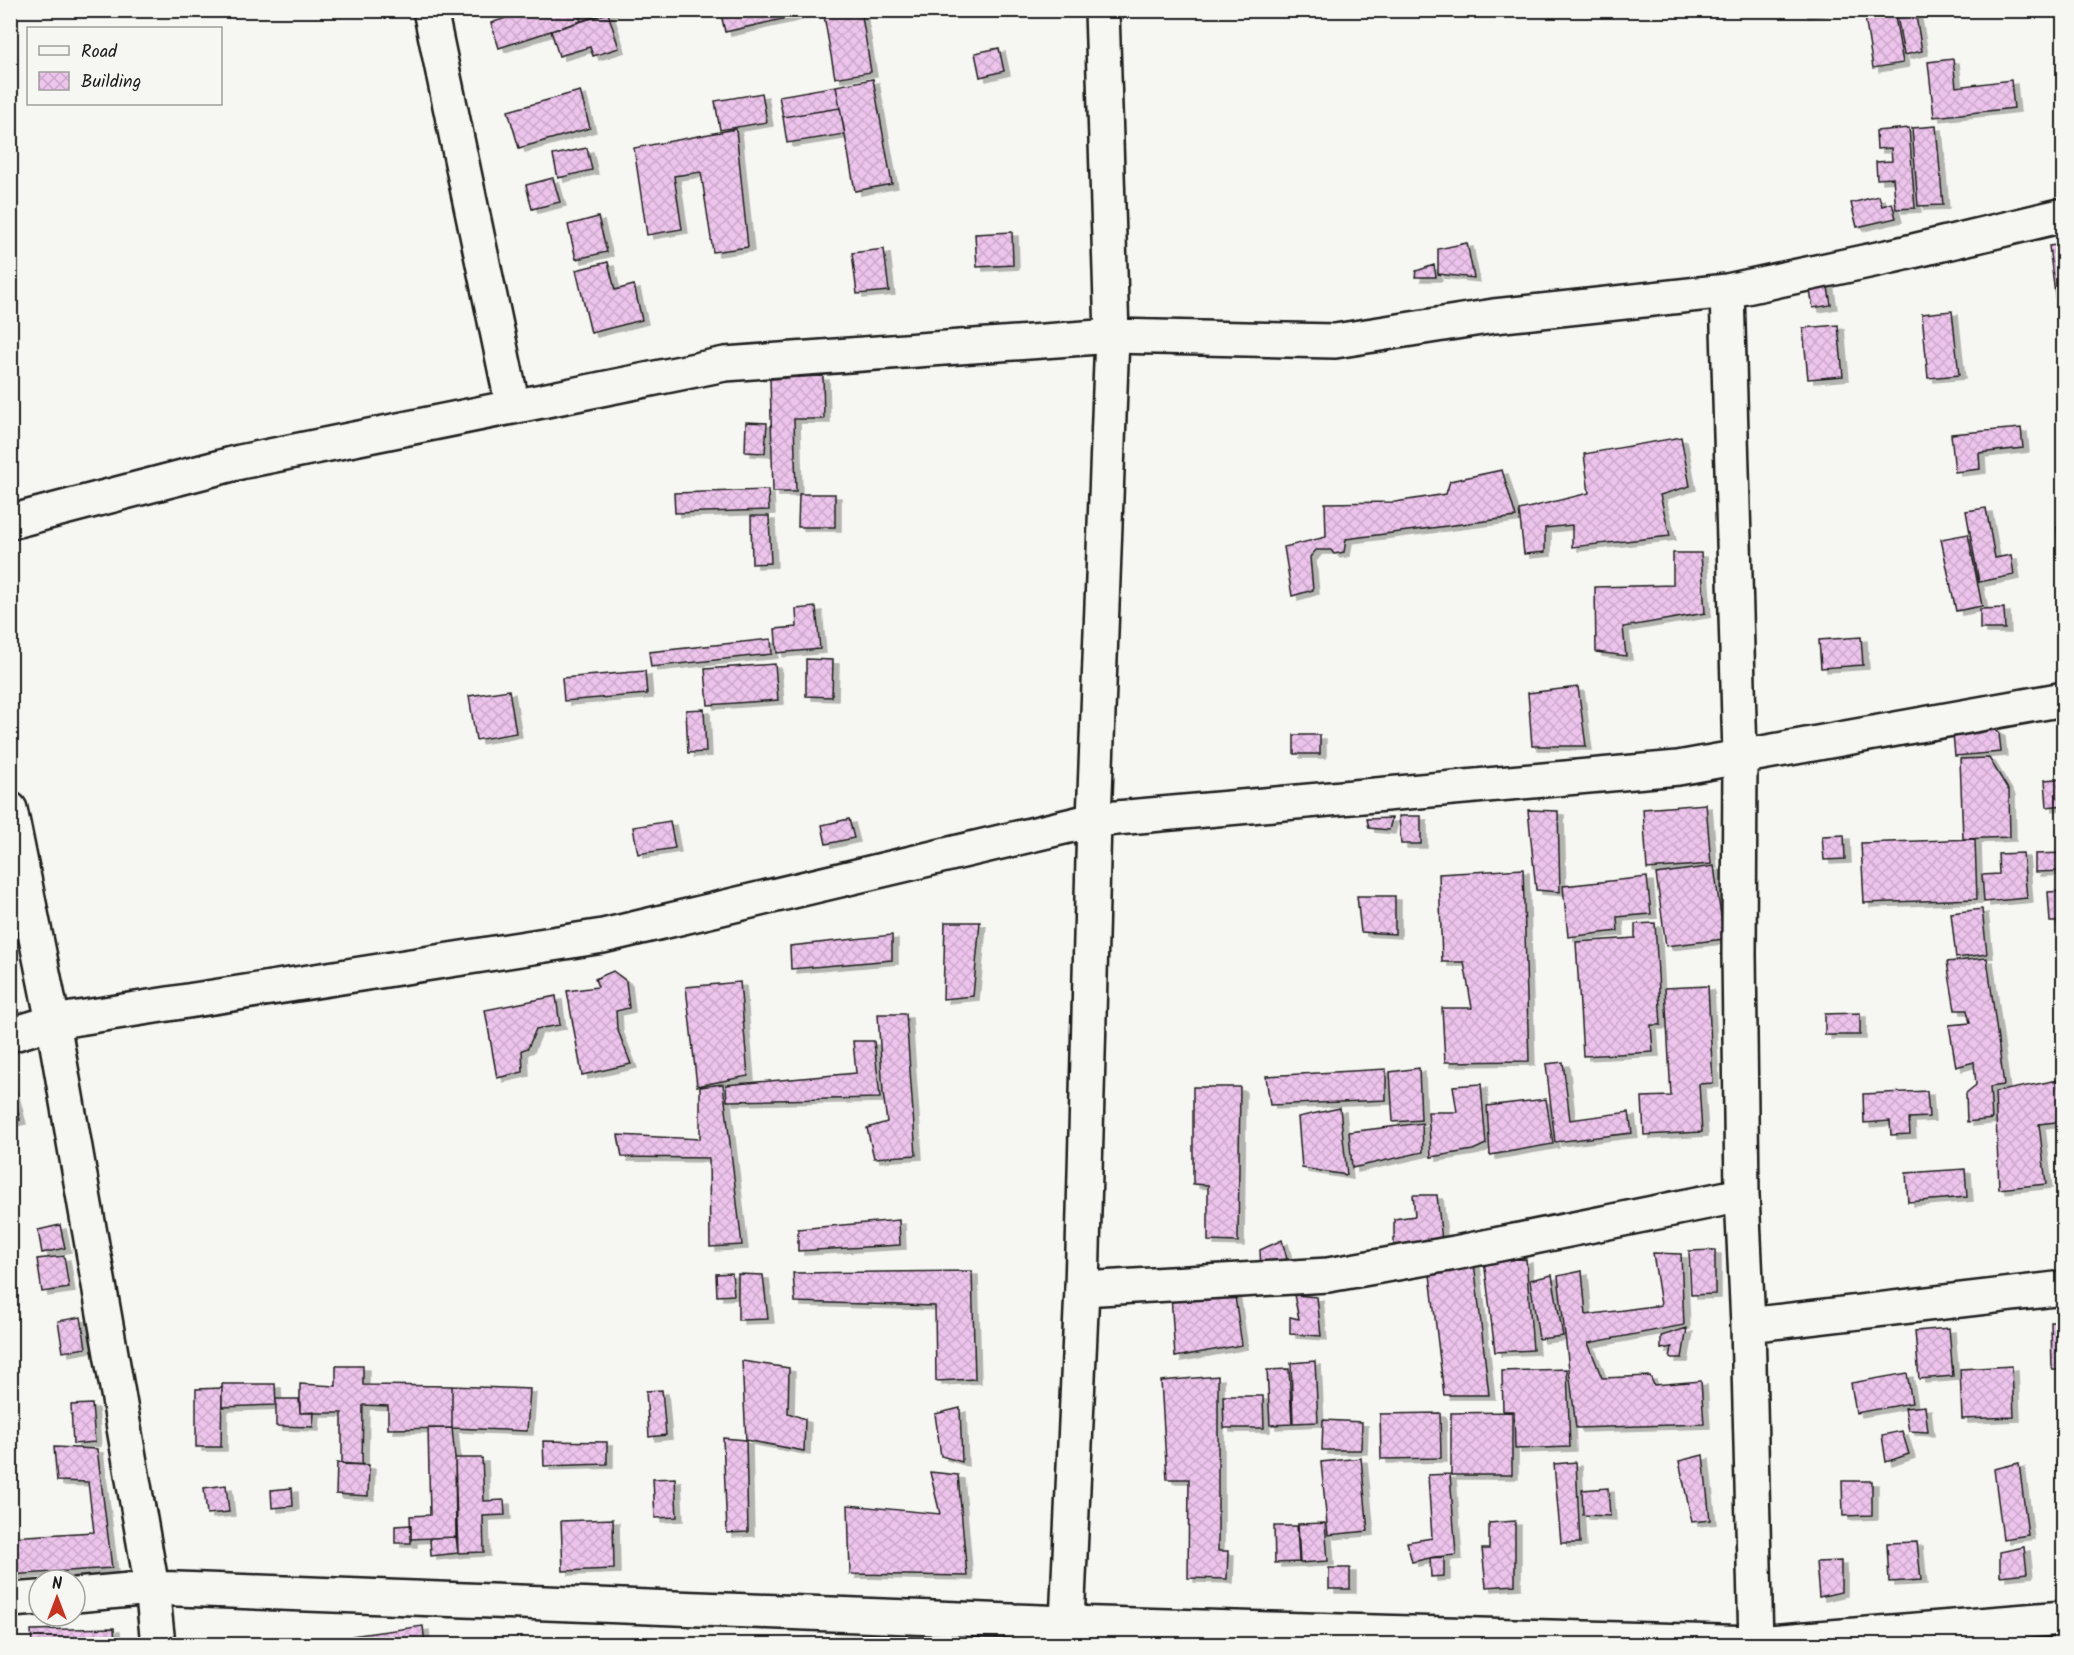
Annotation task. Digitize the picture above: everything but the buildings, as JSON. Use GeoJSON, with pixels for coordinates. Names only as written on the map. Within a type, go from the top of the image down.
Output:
{"type":"FeatureCollection","features":[{"type":"Feature","properties":{"kind":"street"},"geometry":{"type":"LineString","coordinates":[[430,10],[513,407]]}},
{"type":"Feature","properties":{"kind":"street"},"geometry":{"type":"LineString","coordinates":[[1066,1634],[1082,1289],[1094,820],[1112,336],[1102,10]]}},
{"type":"Feature","properties":{"kind":"street"},"geometry":{"type":"LineString","coordinates":[[10,522],[240,462],[724,364],[1112,336],[1335,341],[1494,316],[1727,291],[1892,256],[2064,215]]}},
{"type":"Feature","properties":{"kind":"street"},"geometry":{"type":"LineString","coordinates":[[1727,291],[1740,756],[1739,954],[1742,1195],[1748,1325],[1755,1644]]}},
{"type":"Feature","properties":{"kind":"street"},"geometry":{"type":"LineString","coordinates":[[10,1035],[53,1022],[603,936],[1094,820],[1678,768],[2064,699]]}},
{"type":"Feature","properties":{"kind":"street"},"geometry":{"type":"LineString","coordinates":[[10,809],[53,1022],[152,1588],[158,1644]]}},
{"type":"Feature","properties":{"kind":"street"},"geometry":{"type":"LineString","coordinates":[[1082,1289],[1328,1275],[1742,1195]]}},
{"type":"Feature","properties":{"kind":"street"},"geometry":{"type":"LineString","coordinates":[[1748,1325],[2064,1288]]}},
{"type":"Feature","properties":{"kind":"street"},"geometry":{"type":"LineString","coordinates":[[87,1594],[152,1588],[1066,1634],[1755,1644],[2064,1618]]}},
{"type":"Feature","properties":{"kind":"street"},"geometry":{"type":"LineString","coordinates":[[10,1600],[27,1599]]}}]}
